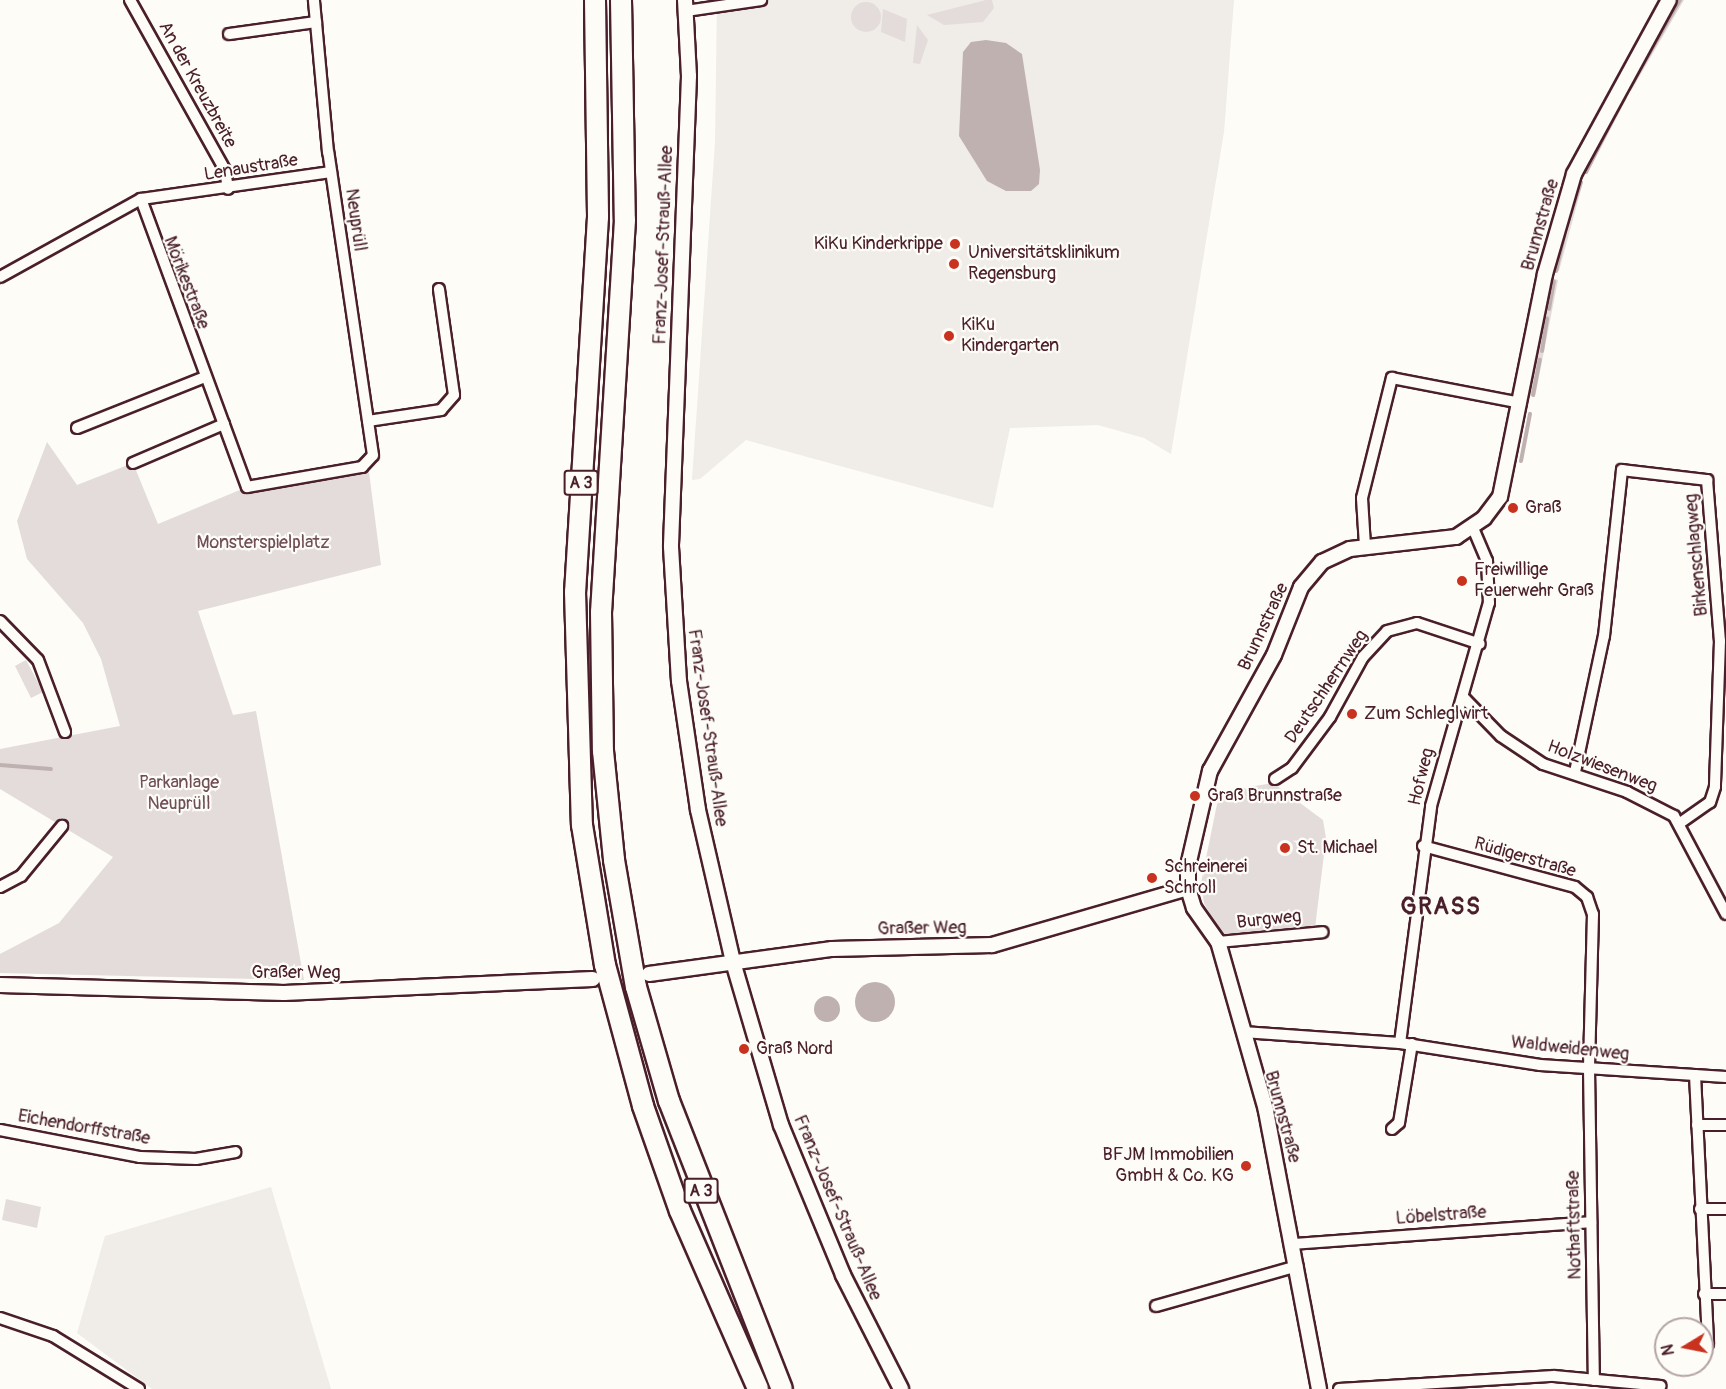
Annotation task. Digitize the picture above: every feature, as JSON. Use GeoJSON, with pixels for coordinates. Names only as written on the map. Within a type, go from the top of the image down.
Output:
{"type":"FeatureCollection","features":[{"type":"Feature","properties":{"kind":"highway","name":"A 3"},"geometry":{"type":"LineString","coordinates":[[595,0],[598,217],[575,592],[582,825],[597,929],[636,1085],[680,1210],[758,1389]]}},
{"type":"Feature","properties":{"kind":"highway","name":"A 3"},"geometry":{"type":"LineString","coordinates":[[621,0],[625,220],[601,612],[603,751],[614,860],[636,987],[669,1101],[782,1389]]}},
{"type":"Feature","properties":{"kind":"street","name":"An der Kreuzbreite"},"geometry":{"type":"LineString","coordinates":[[130,0],[225,170],[228,189]]}},
{"type":"Feature","properties":{"kind":"street","name":"Neuprüll"},"geometry":{"type":"LineString","coordinates":[[314,0],[331,172],[373,455]]}},
{"type":"Feature","properties":{"kind":"street"},"geometry":{"type":"LineString","coordinates":[[686,6],[761,0]]}},
{"type":"Feature","properties":{"kind":"street","name":"Brunnstraße"},"geometry":{"type":"LineString","coordinates":[[1319,1389],[1266,1110],[1218,942],[1194,908],[1188,888],[1188,866],[1210,771],[1275,655],[1301,587],[1333,554],[1365,546],[1440,540],[1473,528],[1493,508],[1506,482],[1545,274],[1574,174],[1669,0]]}},
{"type":"Feature","properties":{"kind":"street","name":"Franz-Josef-Strauß-Allee"},"geometry":{"type":"LineString","coordinates":[[686,6],[673,597],[698,810],[733,963],[781,1125],[817,1217],[902,1389]]}},
{"type":"Feature","properties":{"kind":"street"},"geometry":{"type":"LineString","coordinates":[[229,34],[316,22]]}},
{"type":"Feature","properties":{"kind":"street","name":"Lenaustraße"},"geometry":{"type":"LineString","coordinates":[[141,199],[228,189],[331,172]]}},
{"type":"Feature","properties":{"kind":"street"},"geometry":{"type":"LineString","coordinates":[[0,277],[141,199]]}},
{"type":"Feature","properties":{"kind":"street","name":"Mörikestraße"},"geometry":{"type":"LineString","coordinates":[[141,199],[247,487],[363,467],[373,455]]}},
{"type":"Feature","properties":{"kind":"street"},"geometry":{"type":"LineString","coordinates":[[368,421],[441,410],[454,395],[439,290]]}},
{"type":"Feature","properties":{"kind":"street"},"geometry":{"type":"LineString","coordinates":[[77,428],[205,377]]}},
{"type":"Feature","properties":{"kind":"street"},"geometry":{"type":"LineString","coordinates":[[1365,546],[1362,498],[1392,378],[1521,403]]}},
{"type":"Feature","properties":{"kind":"street"},"geometry":{"type":"LineString","coordinates":[[133,463],[224,424]]}},
{"type":"Feature","properties":{"kind":"street","name":"Birkenschlagweg"},"geometry":{"type":"LineString","coordinates":[[1575,772],[1604,636],[1622,470],[1707,480],[1720,641],[1715,787],[1710,802],[1680,823]]}},
{"type":"Feature","properties":{"kind":"street","name":"Hofweg"},"geometry":{"type":"LineString","coordinates":[[1400,1042],[1423,846],[1444,753],[1464,698],[1489,603],[1487,561],[1473,528]]}},
{"type":"Feature","properties":{"kind":"street"},"geometry":{"type":"LineString","coordinates":[[0,621],[38,660],[64,732]]}},
{"type":"Feature","properties":{"kind":"street","name":"Deutschherrnweg"},"geometry":{"type":"LineString","coordinates":[[1275,779],[1292,768],[1330,717],[1363,657],[1387,631],[1417,623],[1480,644]]}},
{"type":"Feature","properties":{"kind":"street","name":"Holzwiesenweg"},"geometry":{"type":"LineString","coordinates":[[1464,698],[1521,751],[1653,804],[1680,823],[1726,914]]}},
{"type":"Feature","properties":{"kind":"street"},"geometry":{"type":"LineString","coordinates":[[0,887],[21,876],[62,826]]}},
{"type":"Feature","properties":{"kind":"street","name":"Rüdigerstraße"},"geometry":{"type":"LineString","coordinates":[[1423,846],[1575,887],[1587,897],[1593,914],[1589,1069]]}},
{"type":"Feature","properties":{"kind":"street","name":"Graßer Weg"},"geometry":{"type":"LineString","coordinates":[[649,974],[832,949],[992,945],[1188,888]]}},
{"type":"Feature","properties":{"kind":"street","name":"Burgweg"},"geometry":{"type":"LineString","coordinates":[[1218,942],[1323,932]]}},
{"type":"Feature","properties":{"kind":"street","name":"Graßer Weg"},"geometry":{"type":"LineString","coordinates":[[0,985],[284,993],[593,979]]}},
{"type":"Feature","properties":{"kind":"street","name":"Waldweidenweg"},"geometry":{"type":"LineString","coordinates":[[1243,1032],[1400,1042],[1589,1069],[1726,1077]]}},
{"type":"Feature","properties":{"kind":"street"},"geometry":{"type":"LineString","coordinates":[[1392,1129],[1400,1123],[1412,1044]]}},
{"type":"Feature","properties":{"kind":"street","name":"Nothaftstraße"},"geometry":{"type":"LineString","coordinates":[[1589,1069],[1594,1380]]}},
{"type":"Feature","properties":{"kind":"street"},"geometry":{"type":"LineString","coordinates":[[1695,1076],[1706,1317]]}},
{"type":"Feature","properties":{"kind":"street"},"geometry":{"type":"LineString","coordinates":[[1697,1125],[1726,1125]]}},
{"type":"Feature","properties":{"kind":"street","name":"Eichendorffstraße"},"geometry":{"type":"LineString","coordinates":[[0,1130],[140,1157],[196,1159],[234,1152]]}},
{"type":"Feature","properties":{"kind":"street"},"geometry":{"type":"LineString","coordinates":[[1700,1209],[1726,1209]]}},
{"type":"Feature","properties":{"kind":"street","name":"Löbelstraße"},"geometry":{"type":"LineString","coordinates":[[1293,1244],[1591,1222]]}},
{"type":"Feature","properties":{"kind":"street"},"geometry":{"type":"LineString","coordinates":[[1156,1306],[1297,1266]]}},
{"type":"Feature","properties":{"kind":"street"},"geometry":{"type":"LineString","coordinates":[[1704,1294],[1726,1294]]}},
{"type":"Feature","properties":{"kind":"street"},"geometry":{"type":"LineString","coordinates":[[0,1318],[53,1336],[137,1389]]}},
{"type":"Feature","properties":{"kind":"street"},"geometry":{"type":"LineString","coordinates":[[1339,1389],[1554,1377],[1661,1386]]}},
{"type":"Feature","properties":{"kind":"shaded area","name":"Universitätsklinikum Regensburg"},"geometry":{"type":"Polygon","coordinates":[[[717,0],[1234,0],[1224,132],[1171,454],[1144,438],[1098,425],[1010,428],[993,508],[746,440],[700,479],[692,480],[715,142],[717,0]]]}},
{"type":"Feature","properties":{"kind":"shaded area"},"geometry":{"type":"Polygon","coordinates":[[[986,40],[1006,43],[1022,54],[1040,170],[1039,184],[1031,191],[1006,191],[987,181],[959,136],[963,52],[971,42],[986,40]]]}},
{"type":"Feature","properties":{"kind":"shaded area"},"geometry":{"type":"Polygon","coordinates":[[[875,982],[883,983],[889,988],[894,994],[894,1010],[889,1016],[883,1021],[875,1022],[867,1021],[861,1016],[856,1010],[855,1002],[856,994],[861,988],[867,983],[875,982]]]}},
{"type":"Feature","properties":{"kind":"shaded area"},"geometry":{"type":"Polygon","coordinates":[[[827,996],[836,1000],[840,1009],[836,1018],[827,1022],[818,1018],[814,1009],[818,1000],[827,996]]]}},
{"type":"Feature","properties":{"kind":"shaded area"},"geometry":{"type":"Polygon","coordinates":[[[271,1187],[331,1389],[152,1389],[77,1333],[105,1236],[271,1187]]]}},
{"type":"Feature","properties":{"kind":"green space"},"geometry":{"type":"Polygon","coordinates":[[[992,0],[994,8],[983,22],[944,25],[927,15],[992,0]]]}},
{"type":"Feature","properties":{"kind":"green space"},"geometry":{"type":"Polygon","coordinates":[[[1673,0],[1684,0],[1631,91],[1623,87],[1673,0]]]}},
{"type":"Feature","properties":{"kind":"green space"},"geometry":{"type":"Polygon","coordinates":[[[866,2],[872,3],[880,11],[880,23],[872,31],[866,32],[860,31],[852,23],[851,17],[852,11],[860,3],[866,2]]]}},
{"type":"Feature","properties":{"kind":"green space"},"geometry":{"type":"Polygon","coordinates":[[[883,9],[907,19],[905,42],[881,32],[883,9]]]}},
{"type":"Feature","properties":{"kind":"green space"},"geometry":{"type":"Polygon","coordinates":[[[917,25],[928,40],[920,64],[913,63],[917,25]]]}},
{"type":"Feature","properties":{"kind":"green space"},"geometry":{"type":"Polygon","coordinates":[[[1619,94],[1627,98],[1587,174],[1579,170],[1619,94]]]}},
{"type":"Feature","properties":{"kind":"green space"},"geometry":{"type":"Polygon","coordinates":[[[1576,179],[1583,182],[1559,271],[1552,271],[1576,179]]]}},
{"type":"Feature","properties":{"kind":"green space"},"geometry":{"type":"Polygon","coordinates":[[[1551,278],[1558,280],[1535,397],[1528,395],[1551,278]]]}},
{"type":"Feature","properties":{"kind":"green space","name":"Parkanlage Neuprüll"},"geometry":{"type":"Polygon","coordinates":[[[47,442],[77,485],[133,463],[158,524],[247,487],[369,472],[381,565],[198,611],[233,715],[256,711],[304,980],[0,973],[0,954],[59,923],[113,857],[0,789],[0,749],[120,726],[101,659],[83,623],[27,559],[17,521],[47,442]]]}},
{"type":"Feature","properties":{"kind":"green space"},"geometry":{"type":"Polygon","coordinates":[[[26,660],[43,692],[31,698],[15,666],[26,660]]]}},
{"type":"Feature","properties":{"kind":"green space"},"geometry":{"type":"Polygon","coordinates":[[[1273,783],[1323,820],[1326,838],[1315,928],[1222,937],[1204,903],[1201,883],[1217,804],[1229,790],[1273,783]]]}},
{"type":"Feature","properties":{"kind":"green space"},"geometry":{"type":"Polygon","coordinates":[[[6,1199],[41,1207],[37,1228],[2,1220],[6,1199]]]}},
{"type":"Feature","properties":{"kind":"waterway"},"geometry":{"type":"LineString","coordinates":[[1629,89],[1680,0]]}},
{"type":"Feature","properties":{"kind":"waterway"},"geometry":{"type":"LineString","coordinates":[[1586,172],[1624,97]]}},
{"type":"Feature","properties":{"kind":"waterway"},"geometry":{"type":"LineString","coordinates":[[1567,225],[1581,182]]}},
{"type":"Feature","properties":{"kind":"waterway"},"geometry":{"type":"LineString","coordinates":[[1556,271],[1564,235]]}},
{"type":"Feature","properties":{"kind":"waterway"},"geometry":{"type":"LineString","coordinates":[[1549,309],[1554,281]]}},
{"type":"Feature","properties":{"kind":"waterway"},"geometry":{"type":"LineString","coordinates":[[1542,351],[1547,318]]}},
{"type":"Feature","properties":{"kind":"waterway"},"geometry":{"type":"LineString","coordinates":[[1533,395],[1540,360]]}},
{"type":"Feature","properties":{"kind":"waterway"},"geometry":{"type":"LineString","coordinates":[[1521,461],[1530,414]]}},
{"type":"Feature","properties":{"kind":"waterway"},"geometry":{"type":"LineString","coordinates":[[0,765],[51,769]]}},
{"type":"Feature","properties":{"kind":"place","name":"KiKu Kinderkrippe"},"geometry":{"type":"Point","coordinates":[955,244]}},
{"type":"Feature","properties":{"kind":"place","name":"Universitätsklinikum Regensburg"},"geometry":{"type":"Point","coordinates":[954,264]}},
{"type":"Feature","properties":{"kind":"place","name":"KiKu Kindergarten"},"geometry":{"type":"Point","coordinates":[949,336]}},
{"type":"Feature","properties":{"kind":"place","name":"Graß"},"geometry":{"type":"Point","coordinates":[1513,508]}},
{"type":"Feature","properties":{"kind":"place","name":"Freiwillige Feuerwehr Graß"},"geometry":{"type":"Point","coordinates":[1462,581]}},
{"type":"Feature","properties":{"kind":"place","name":"Zum Schleglwirt"},"geometry":{"type":"Point","coordinates":[1352,714]}},
{"type":"Feature","properties":{"kind":"place","name":"Graß Brunnstraße"},"geometry":{"type":"Point","coordinates":[1195,796]}},
{"type":"Feature","properties":{"kind":"place","name":"St. Michael"},"geometry":{"type":"Point","coordinates":[1285,848]}},
{"type":"Feature","properties":{"kind":"place","name":"Schreinerei Schroll"},"geometry":{"type":"Point","coordinates":[1152,878]}},
{"type":"Feature","properties":{"kind":"place","name":"Graß Nord"},"geometry":{"type":"Point","coordinates":[744,1049]}},
{"type":"Feature","properties":{"kind":"place","name":"BFJM Immobilien GmbH & Co. KG"},"geometry":{"type":"Point","coordinates":[1246,1166]}},
{"type":"Feature","properties":{"kind":"district","name":"GRASS"},"geometry":{"type":"Point","coordinates":[1441,907]}},
{"type":"Feature","properties":{"kind":"park label","name":"Monsterspielplatz"},"geometry":{"type":"Point","coordinates":[263,543]}}]}
